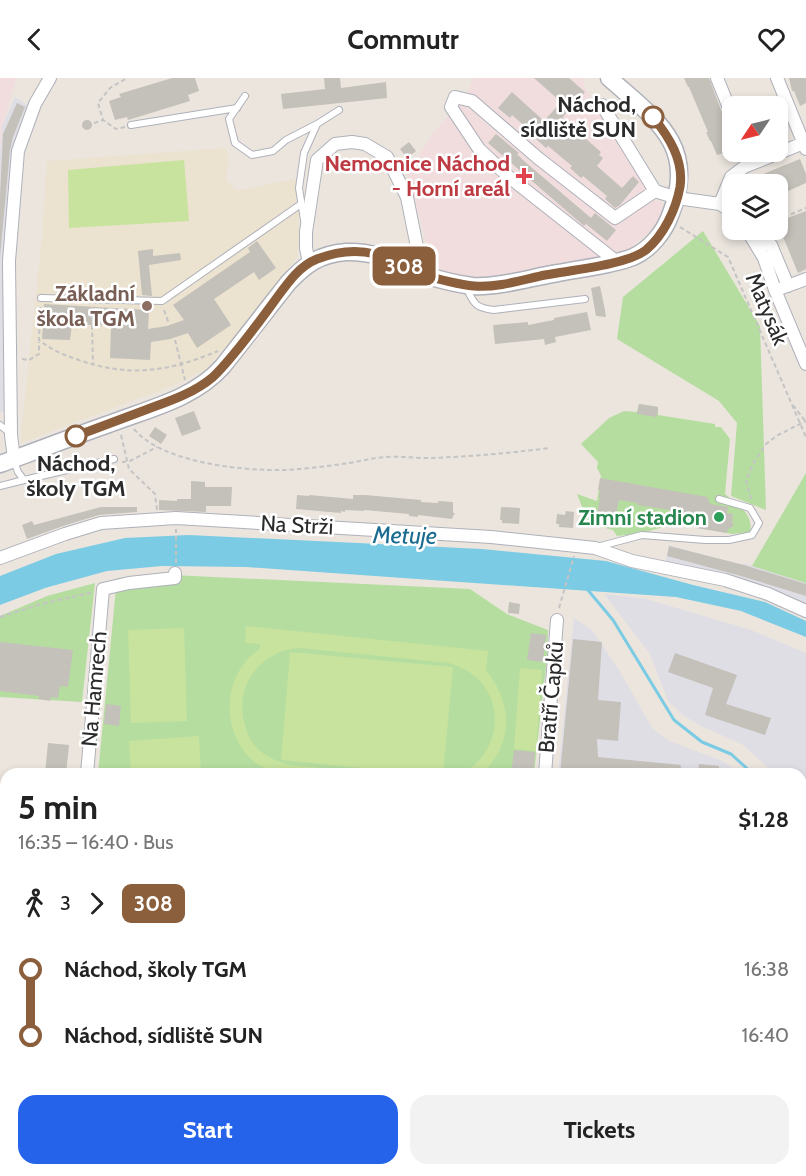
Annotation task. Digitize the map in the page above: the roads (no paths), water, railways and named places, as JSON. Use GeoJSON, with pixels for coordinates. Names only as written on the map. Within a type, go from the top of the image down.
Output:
{"type":"FeatureCollection","features":[{"type":"Feature","properties":{"kind":"street"},"geometry":{"type":"LineString","coordinates":[[50,78],[35,104],[18,151],[9,261],[11,435],[7,461],[188,393],[204,384],[216,374],[288,283],[309,262],[336,253],[366,252],[429,276],[474,286],[491,285],[617,262],[634,257],[646,250],[669,220],[677,198],[680,175],[677,156],[667,135],[644,107],[609,78]]}},
{"type":"Feature","properties":{"kind":"street"},"geometry":{"type":"LineString","coordinates":[[717,78],[724,96]]}},
{"type":"Feature","properties":{"kind":"street"},"geometry":{"type":"LineString","coordinates":[[617,262],[509,177],[479,149],[451,107],[454,97],[472,100],[538,158],[615,218],[650,194],[720,204],[731,177],[744,167],[805,145],[777,78]]}},
{"type":"Feature","properties":{"kind":"street"},"geometry":{"type":"LineString","coordinates":[[602,105],[650,194]]}},
{"type":"Feature","properties":{"kind":"street"},"geometry":{"type":"LineString","coordinates":[[309,262],[306,232],[317,160],[335,144],[352,142],[365,144],[387,157],[407,197],[418,252],[429,276]]}},
{"type":"Feature","properties":{"kind":"street"},"geometry":{"type":"LineString","coordinates":[[754,240],[764,258],[806,364]]}},
{"type":"Feature","properties":{"kind":"street"},"geometry":{"type":"LineString","coordinates":[[761,240],[771,245],[788,285]]}},
{"type":"Feature","properties":{"kind":"street"},"geometry":{"type":"LineString","coordinates":[[775,290],[806,279]]}},
{"type":"Feature","properties":{"kind":"street","name":"Na Strži"},"geometry":{"type":"LineString","coordinates":[[0,558],[101,523],[158,518],[490,537],[595,548],[632,561],[725,580],[768,594],[806,611]]}},
{"type":"Feature","properties":{"kind":"street","name":"Na Hamrech"},"geometry":{"type":"LineString","coordinates":[[87,768],[103,589],[129,583],[175,578],[175,570]]}},
{"type":"Feature","properties":{"kind":"street","name":"Bratří Čapků"},"geometry":{"type":"LineString","coordinates":[[545,768],[558,614]]}},
{"type":"Feature","properties":{"kind":"lane"},"geometry":{"type":"LineString","coordinates":[[244,96],[230,119],[235,143],[252,155],[273,151],[286,140],[339,110]]}},
{"type":"Feature","properties":{"kind":"lane"},"geometry":{"type":"LineString","coordinates":[[131,125],[237,108]]}},
{"type":"Feature","properties":{"kind":"lane"},"geometry":{"type":"LineString","coordinates":[[306,232],[298,188],[304,153],[317,124]]}},
{"type":"Feature","properties":{"kind":"lane"},"geometry":{"type":"LineString","coordinates":[[41,298],[162,301],[301,204]]}},
{"type":"Feature","properties":{"kind":"lane"},"geometry":{"type":"LineString","coordinates":[[464,284],[472,301],[481,309],[494,310],[585,299]]}},
{"type":"Feature","properties":{"kind":"lane"},"geometry":{"type":"LineString","coordinates":[[0,425],[11,435]]}},
{"type":"Feature","properties":{"kind":"lane"},"geometry":{"type":"LineString","coordinates":[[0,486],[114,459]]}},
{"type":"Feature","properties":{"kind":"lane"},"geometry":{"type":"LineString","coordinates":[[7,461],[24,480]]}},
{"type":"Feature","properties":{"kind":"lane"},"geometry":{"type":"LineString","coordinates":[[595,548],[642,535],[729,540],[752,535],[759,523],[750,508],[719,499]]}},
{"type":"Feature","properties":{"kind":"water"},"geometry":{"type":"Polygon","coordinates":[[[189,535],[482,549],[606,561],[765,602],[806,621],[806,637],[741,611],[676,597],[246,567],[162,566],[107,571],[45,588],[0,605],[0,576],[56,554],[125,538],[189,535]]]}},
{"type":"Feature","properties":{"kind":"waterway"},"geometry":{"type":"LineString","coordinates":[[587,589],[613,620],[674,720],[702,742],[731,754],[746,768]]}},
{"type":"Feature","properties":{"kind":"place","name":"Náchod, sídliště SUN"},"geometry":{"type":"Point","coordinates":[653,117]}},
{"type":"Feature","properties":{"kind":"place","name":"Nemocnice Náchod - Horní areál"},"geometry":{"type":"Point","coordinates":[524,176]}},
{"type":"Feature","properties":{"kind":"place","name":"Základní škola TGM"},"geometry":{"type":"Point","coordinates":[147,306]}},
{"type":"Feature","properties":{"kind":"place","name":"Náchod, školy TGM"},"geometry":{"type":"Point","coordinates":[76,436]}},
{"type":"Feature","properties":{"kind":"place","name":"Zimní stadion"},"geometry":{"type":"Point","coordinates":[719,517]}},
{"type":"Feature","properties":{"kind":"water label","name":"Metuje"},"geometry":{"type":"Point","coordinates":[405,535]}}]}
